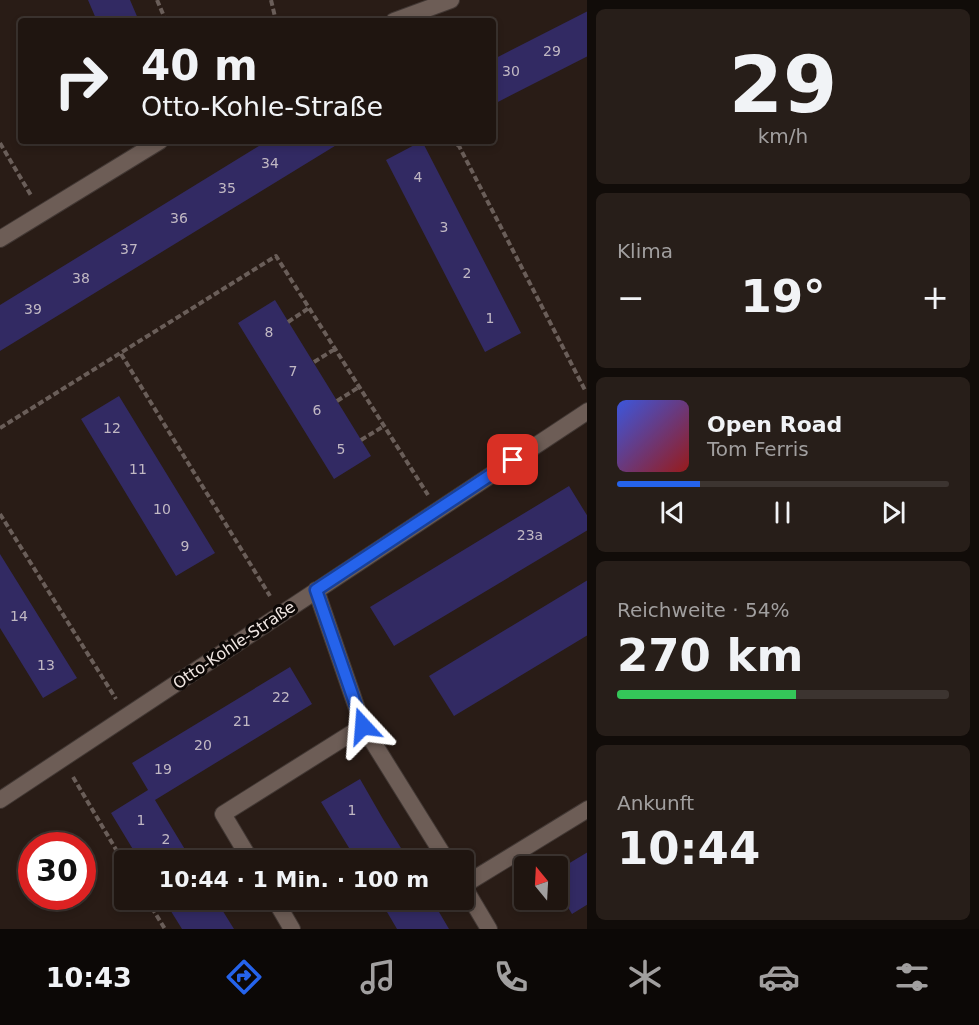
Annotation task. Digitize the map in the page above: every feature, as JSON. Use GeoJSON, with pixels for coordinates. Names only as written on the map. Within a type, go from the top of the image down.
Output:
{"type":"FeatureCollection","features":[{"type":"Feature","properties":{"kind":"street"},"geometry":{"type":"LineString","coordinates":[[399,18],[423,5],[451,0]]}},
{"type":"Feature","properties":{"kind":"street"},"geometry":{"type":"LineString","coordinates":[[0,239],[155,144]]}},
{"type":"Feature","properties":{"kind":"street","name":"Otto-Kohle-Straße"},"geometry":{"type":"LineString","coordinates":[[0,800],[587,412]]}},
{"type":"Feature","properties":{"kind":"street"},"geometry":{"type":"LineString","coordinates":[[316,590],[363,726],[440,850]]}},
{"type":"Feature","properties":{"kind":"street"},"geometry":{"type":"LineString","coordinates":[[244,850],[223,814],[363,726]]}},
{"type":"Feature","properties":{"kind":"street"},"geometry":{"type":"LineString","coordinates":[[474,880],[587,810]]}},
{"type":"Feature","properties":{"kind":"street"},"geometry":{"type":"LineString","coordinates":[[474,903],[489,929]]}},
{"type":"Feature","properties":{"kind":"street"},"geometry":{"type":"LineString","coordinates":[[281,910],[292,929]]}},
{"type":"Feature","properties":{"kind":"path"},"geometry":{"type":"LineString","coordinates":[[157,0],[165,18]]}},
{"type":"Feature","properties":{"kind":"path"},"geometry":{"type":"LineString","coordinates":[[271,0],[275,18]]}},
{"type":"Feature","properties":{"kind":"path"},"geometry":{"type":"LineString","coordinates":[[0,143],[41,214]]}},
{"type":"Feature","properties":{"kind":"path"},"geometry":{"type":"LineString","coordinates":[[454,144],[459,147],[587,392]]}},
{"type":"Feature","properties":{"kind":"path"},"geometry":{"type":"LineString","coordinates":[[0,428],[276,256],[438,510]]}},
{"type":"Feature","properties":{"kind":"path"},"geometry":{"type":"LineString","coordinates":[[288,321],[309,308]]}},
{"type":"Feature","properties":{"kind":"path"},"geometry":{"type":"LineString","coordinates":[[314,362],[335,349]]}},
{"type":"Feature","properties":{"kind":"path"},"geometry":{"type":"LineString","coordinates":[[121,354],[281,613]]}},
{"type":"Feature","properties":{"kind":"path"},"geometry":{"type":"LineString","coordinates":[[337,401],[359,387]]}},
{"type":"Feature","properties":{"kind":"path"},"geometry":{"type":"LineString","coordinates":[[361,440],[384,426]]}},
{"type":"Feature","properties":{"kind":"path"},"geometry":{"type":"LineString","coordinates":[[0,514],[126,716]]}},
{"type":"Feature","properties":{"kind":"path"},"geometry":{"type":"LineString","coordinates":[[61,759],[116,850]]}},
{"type":"Feature","properties":{"kind":"path"},"geometry":{"type":"LineString","coordinates":[[153,910],[165,929]]}},
{"type":"Feature","properties":{"kind":"building"},"geometry":{"type":"Polygon","coordinates":[[[88,0],[130,0],[138,18],[96,18],[88,0]]]}},
{"type":"Feature","properties":{"kind":"building"},"geometry":{"type":"Polygon","coordinates":[[[587,12],[587,57],[496,103],[496,58],[587,12]]]}},
{"type":"Feature","properties":{"kind":"building"},"geometry":{"type":"Polygon","coordinates":[[[262,144],[338,144],[0,351],[0,305],[262,144]]]}},
{"type":"Feature","properties":{"kind":"building"},"geometry":{"type":"Polygon","coordinates":[[[416,144],[424,144],[521,333],[485,352],[386,160],[416,144]]]}},
{"type":"Feature","properties":{"kind":"building"},"geometry":{"type":"Polygon","coordinates":[[[275,300],[371,456],[334,479],[238,323],[275,300]]]}},
{"type":"Feature","properties":{"kind":"building"},"geometry":{"type":"Polygon","coordinates":[[[119,396],[215,553],[176,576],[81,419],[119,396]]]}},
{"type":"Feature","properties":{"kind":"building"},"geometry":{"type":"Polygon","coordinates":[[[569,486],[587,515],[587,531],[394,646],[370,607],[569,486]]]}},
{"type":"Feature","properties":{"kind":"building"},"geometry":{"type":"Polygon","coordinates":[[[0,554],[77,678],[43,698],[0,628],[0,554]]]}},
{"type":"Feature","properties":{"kind":"building"},"geometry":{"type":"Polygon","coordinates":[[[587,581],[587,636],[454,716],[429,676],[587,581]]]}},
{"type":"Feature","properties":{"kind":"building"},"geometry":{"type":"Polygon","coordinates":[[[290,667],[312,704],[155,800],[185,850],[133,850],[111,813],[148,790],[132,763],[290,667]]]}},
{"type":"Feature","properties":{"kind":"building"},"geometry":{"type":"Polygon","coordinates":[[[360,779],[402,850],[350,850],[321,802],[360,779]]]}},
{"type":"Feature","properties":{"kind":"building"},"geometry":{"type":"Polygon","coordinates":[[[587,853],[587,905],[572,914],[568,907],[568,864],[587,853]]]}},
{"type":"Feature","properties":{"kind":"building"},"geometry":{"type":"Polygon","coordinates":[[[170,910],[222,910],[234,929],[182,929],[170,910]]]}},
{"type":"Feature","properties":{"kind":"building"},"geometry":{"type":"Polygon","coordinates":[[[386,910],[438,910],[449,929],[397,929],[386,910]]]}},
{"type":"Feature","properties":{"kind":"route"},"geometry":{"type":"LineString","coordinates":[[363,726],[316,590],[513,460]]}}]}
